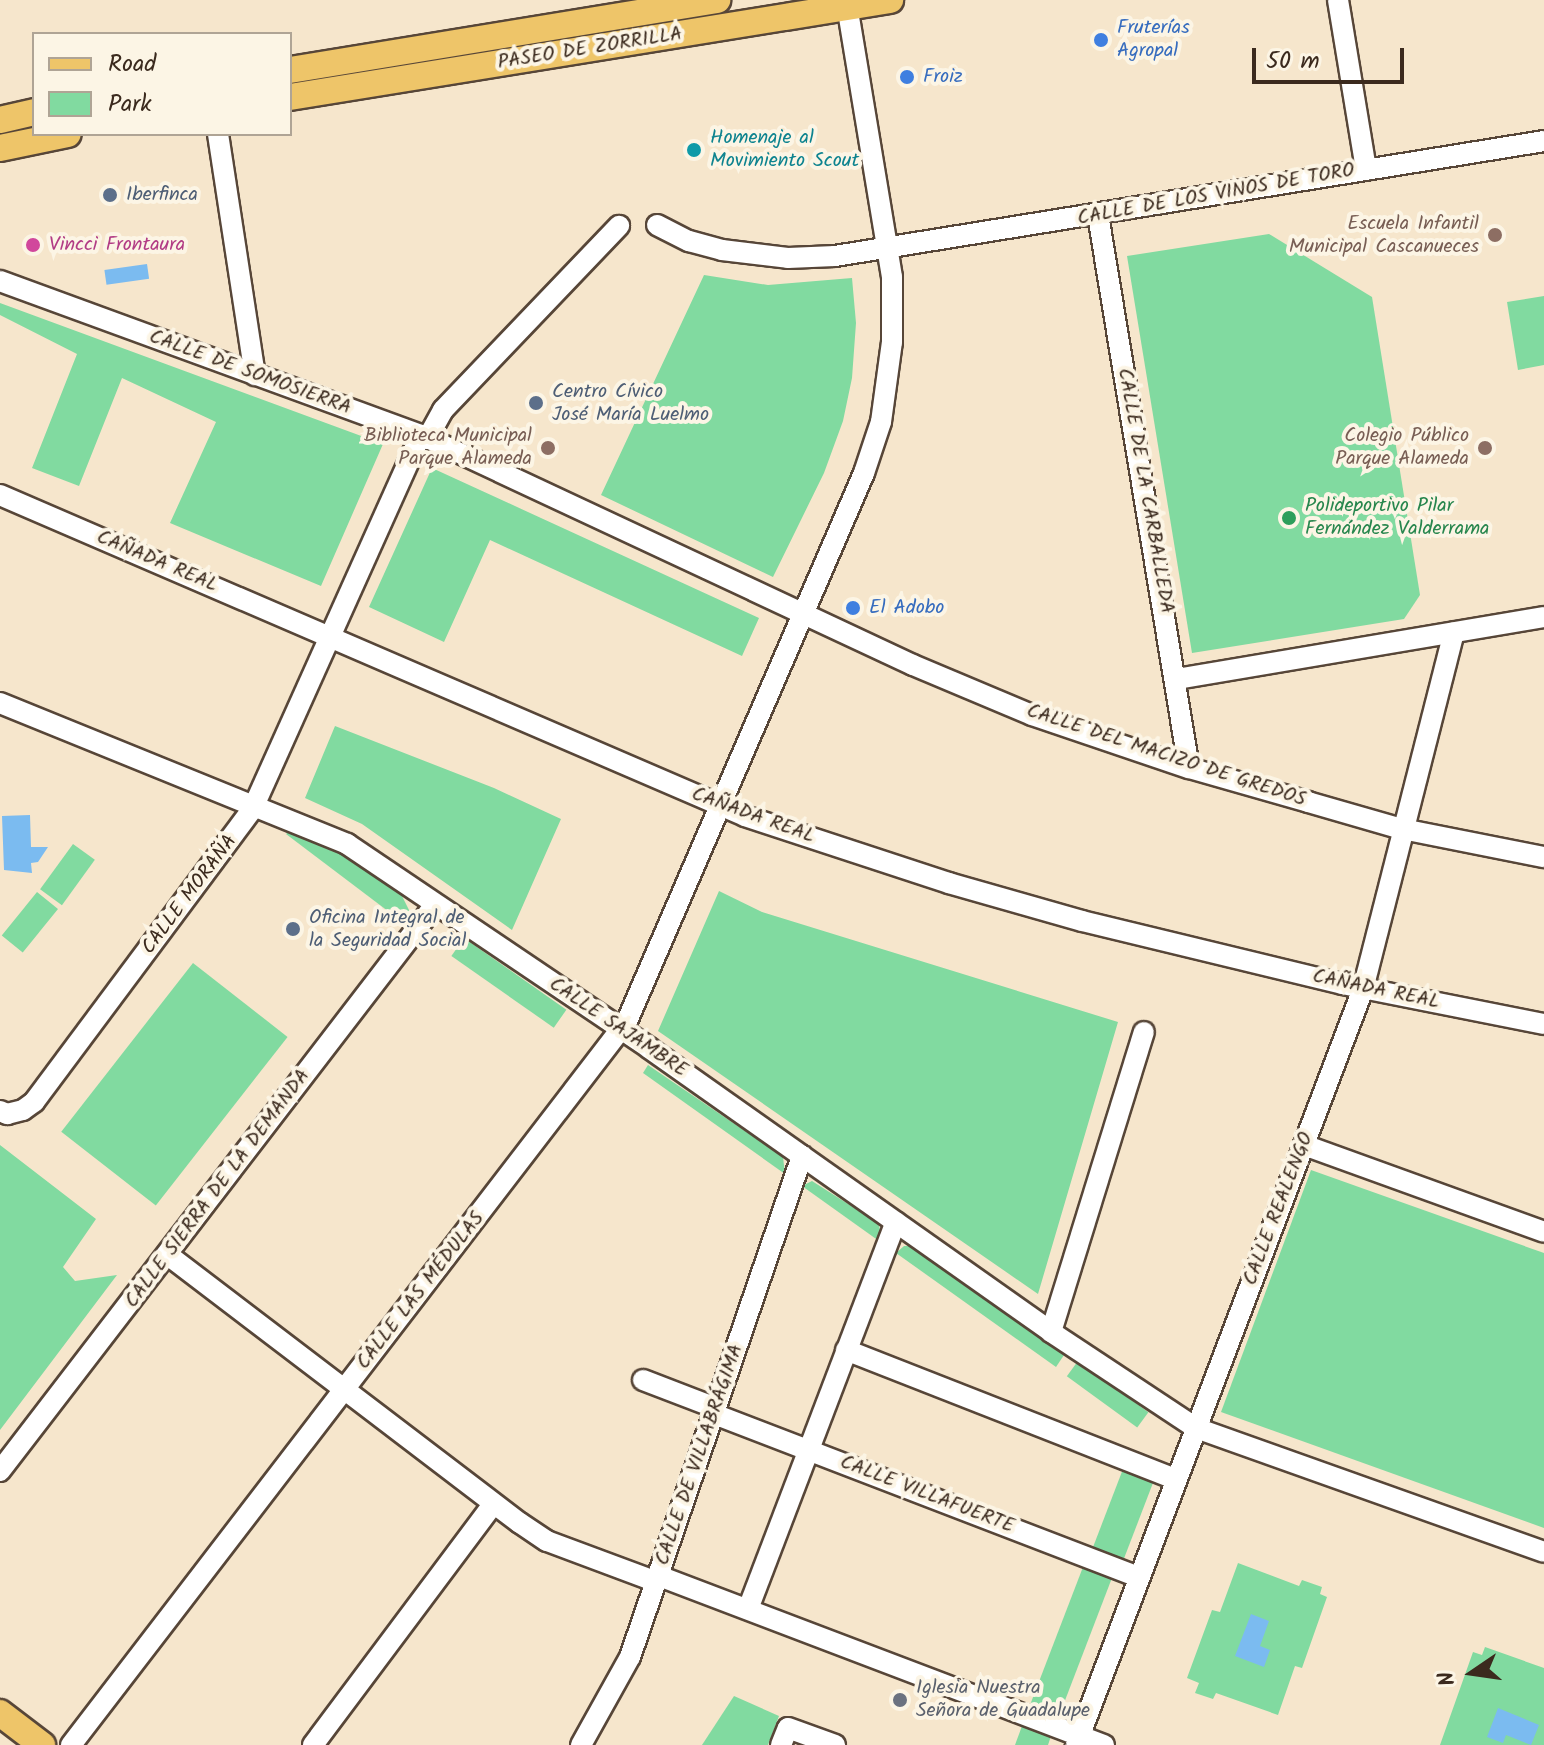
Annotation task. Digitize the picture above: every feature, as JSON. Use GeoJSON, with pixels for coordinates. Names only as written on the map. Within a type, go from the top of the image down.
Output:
{"type":"FeatureCollection","features":[{"type":"Feature","properties":{"kind":"main road","name":"PASEO DE ZORRILLA"},"geometry":{"type":"LineString","coordinates":[[292,70],[717,0]]}},
{"type":"Feature","properties":{"kind":"main road","name":"PASEO DE ZORRILLA"},"geometry":{"type":"LineString","coordinates":[[292,97],[847,4],[890,0]]}},
{"type":"Feature","properties":{"kind":"main road"},"geometry":{"type":"LineString","coordinates":[[0,120],[32,112]]}},
{"type":"Feature","properties":{"kind":"main road"},"geometry":{"type":"LineString","coordinates":[[0,148],[58,136]]}},
{"type":"Feature","properties":{"kind":"main road"},"geometry":{"type":"LineString","coordinates":[[0,1713],[42,1745]]}},
{"type":"Feature","properties":{"kind":"street"},"geometry":{"type":"LineString","coordinates":[[1338,0],[1366,170]]}},
{"type":"Feature","properties":{"kind":"street","name":"CALLE LAS MÉDULAS"},"geometry":{"type":"LineString","coordinates":[[71,1745],[623,1031],[864,473],[881,422],[892,342],[889,249],[847,4]]}},
{"type":"Feature","properties":{"kind":"street"},"geometry":{"type":"LineString","coordinates":[[218,136],[255,375]]}},
{"type":"Feature","properties":{"kind":"street","name":"CALLE DE LOS VINOS DE TORO"},"geometry":{"type":"LineString","coordinates":[[657,225],[689,241],[722,250],[788,258],[889,249],[1544,141]]}},
{"type":"Feature","properties":{"kind":"street","name":"CALLE DE LA CARBALLEDA"},"geometry":{"type":"LineString","coordinates":[[1098,215],[1177,679],[1189,768]]}},
{"type":"Feature","properties":{"kind":"street","name":"CALLE MORAÑA"},"geometry":{"type":"LineString","coordinates":[[0,1111],[7,1114],[23,1110],[34,1102],[253,808],[424,437],[443,410],[619,226]]}},
{"type":"Feature","properties":{"kind":"street","name":"CALLE DE SOMOSIERRA"},"geometry":{"type":"LineString","coordinates":[[0,281],[424,437],[801,614]]}},
{"type":"Feature","properties":{"kind":"street","name":"CAÑADA REAL"},"geometry":{"type":"LineString","coordinates":[[0,495],[332,635],[718,806],[907,870],[1037,909],[1363,989],[1544,1024]]}},
{"type":"Feature","properties":{"kind":"street","name":"CALLE DEL MACIZO DE GREDOS"},"geometry":{"type":"LineString","coordinates":[[801,614],[1032,715],[1189,768],[1402,829],[1544,857]]}},
{"type":"Feature","properties":{"kind":"street"},"geometry":{"type":"LineString","coordinates":[[1177,679],[1544,617]]}},
{"type":"Feature","properties":{"kind":"street","name":"CALLE REALENGO"},"geometry":{"type":"LineString","coordinates":[[1078,1740],[1363,989],[1454,632]]}},
{"type":"Feature","properties":{"kind":"street","name":"CALLE SAJAMBRE"},"geometry":{"type":"LineString","coordinates":[[0,703],[347,844],[434,906],[623,1031],[1051,1332],[1196,1428],[1544,1552]]}},
{"type":"Feature","properties":{"kind":"street","name":"CALLE SIERRA DE LA DEMANDA"},"geometry":{"type":"LineString","coordinates":[[0,1471],[434,906]]}},
{"type":"Feature","properties":{"kind":"street"},"geometry":{"type":"LineString","coordinates":[[1051,1332],[1144,1032]]}},
{"type":"Feature","properties":{"kind":"street"},"geometry":{"type":"LineString","coordinates":[[1304,1145],[1544,1232]]}},
{"type":"Feature","properties":{"kind":"street","name":"CALLE DE VILLABRÁGIMA"},"geometry":{"type":"LineString","coordinates":[[581,1745],[630,1657],[802,1156]]}},
{"type":"Feature","properties":{"kind":"street"},"geometry":{"type":"LineString","coordinates":[[748,1609],[896,1222]]}},
{"type":"Feature","properties":{"kind":"street"},"geometry":{"type":"LineString","coordinates":[[168,1255],[493,1504],[547,1541],[748,1609],[1078,1740],[1104,1745]]}},
{"type":"Feature","properties":{"kind":"street"},"geometry":{"type":"LineString","coordinates":[[846,1350],[1176,1479]]}},
{"type":"Feature","properties":{"kind":"street","name":"CALLE VILLAFUERTE"},"geometry":{"type":"LineString","coordinates":[[643,1380],[807,1450],[1139,1577]]}},
{"type":"Feature","properties":{"kind":"street"},"geometry":{"type":"LineString","coordinates":[[313,1745],[493,1504]]}},
{"type":"Feature","properties":{"kind":"street"},"geometry":{"type":"LineString","coordinates":[[781,1745],[788,1728],[835,1745]]}},
{"type":"Feature","properties":{"kind":"green space","name":"Polideportivo Pilar Fernández Valderrama"},"geometry":{"type":"Polygon","coordinates":[[[1269,234],[1372,297],[1420,595],[1404,619],[1192,653],[1127,256],[1269,234]]]}},
{"type":"Feature","properties":{"kind":"green space"},"geometry":{"type":"Polygon","coordinates":[[[704,275],[768,285],[852,278],[856,323],[852,378],[843,421],[824,473],[773,577],[601,495],[704,275]]]}},
{"type":"Feature","properties":{"kind":"green space"},"geometry":{"type":"Polygon","coordinates":[[[1544,296],[1544,365],[1518,370],[1507,302],[1544,296]]]}},
{"type":"Feature","properties":{"kind":"green space"},"geometry":{"type":"Polygon","coordinates":[[[0,303],[383,444],[321,586],[170,523],[216,422],[122,378],[79,486],[32,468],[77,354],[0,315],[0,303]]]}},
{"type":"Feature","properties":{"kind":"green space"},"geometry":{"type":"Polygon","coordinates":[[[432,468],[759,618],[742,656],[490,540],[444,642],[369,607],[432,468]]]}},
{"type":"Feature","properties":{"kind":"green space"},"geometry":{"type":"Polygon","coordinates":[[[335,726],[494,788],[561,819],[512,930],[362,824],[305,798],[335,726]]]}},
{"type":"Feature","properties":{"kind":"green space"},"geometry":{"type":"Polygon","coordinates":[[[291,830],[335,851],[401,894],[409,910],[405,924],[286,834],[291,830]]]}},
{"type":"Feature","properties":{"kind":"green space"},"geometry":{"type":"Polygon","coordinates":[[[73,844],[95,860],[62,905],[40,889],[73,844]]]}},
{"type":"Feature","properties":{"kind":"green space"},"geometry":{"type":"Polygon","coordinates":[[[719,891],[762,912],[1118,1022],[1038,1294],[658,1031],[719,891]]]}},
{"type":"Feature","properties":{"kind":"green space"},"geometry":{"type":"Polygon","coordinates":[[[37,892],[58,909],[23,953],[2,936],[37,892]]]}},
{"type":"Feature","properties":{"kind":"green space"},"geometry":{"type":"Polygon","coordinates":[[[464,938],[566,1010],[554,1028],[451,956],[464,938]]]}},
{"type":"Feature","properties":{"kind":"green space"},"geometry":{"type":"Polygon","coordinates":[[[193,963],[288,1037],[156,1206],[61,1132],[193,963]]]}},
{"type":"Feature","properties":{"kind":"green space"},"geometry":{"type":"Polygon","coordinates":[[[648,1065],[783,1157],[785,1174],[643,1073],[648,1065]]]}},
{"type":"Feature","properties":{"kind":"green space"},"geometry":{"type":"Polygon","coordinates":[[[0,1145],[96,1219],[63,1267],[75,1281],[117,1275],[0,1430],[0,1145]]]}},
{"type":"Feature","properties":{"kind":"green space"},"geometry":{"type":"Polygon","coordinates":[[[1311,1170],[1544,1253],[1544,1528],[1221,1412],[1311,1170]]]}},
{"type":"Feature","properties":{"kind":"green space"},"geometry":{"type":"Polygon","coordinates":[[[812,1181],[878,1223],[882,1236],[879,1241],[802,1186],[812,1181]]]}},
{"type":"Feature","properties":{"kind":"green space"},"geometry":{"type":"Polygon","coordinates":[[[904,1246],[913,1246],[1064,1355],[1056,1367],[896,1253],[904,1246]]]}},
{"type":"Feature","properties":{"kind":"green space"},"geometry":{"type":"Polygon","coordinates":[[[1078,1361],[1148,1412],[1137,1428],[1067,1376],[1078,1361]]]}},
{"type":"Feature","properties":{"kind":"green space"},"geometry":{"type":"Polygon","coordinates":[[[1123,1469],[1154,1481],[1123,1562],[1092,1550],[1123,1469]]]}},
{"type":"Feature","properties":{"kind":"green space"},"geometry":{"type":"Polygon","coordinates":[[[1238,1563],[1299,1586],[1302,1580],[1322,1587],[1320,1594],[1327,1597],[1302,1668],[1295,1666],[1278,1715],[1216,1693],[1213,1699],[1195,1693],[1199,1683],[1187,1678],[1212,1610],[1220,1612],[1238,1563]]]}},
{"type":"Feature","properties":{"kind":"green space"},"geometry":{"type":"Polygon","coordinates":[[[1083,1567],[1112,1578],[1058,1718],[1029,1707],[1083,1567]]]}},
{"type":"Feature","properties":{"kind":"green space"},"geometry":{"type":"Polygon","coordinates":[[[1485,1647],[1544,1668],[1544,1745],[1440,1745],[1473,1652],[1482,1655],[1485,1647]]]}},
{"type":"Feature","properties":{"kind":"green space"},"geometry":{"type":"Polygon","coordinates":[[[734,1696],[779,1716],[768,1745],[702,1745],[734,1696]]]}},
{"type":"Feature","properties":{"kind":"green space"},"geometry":{"type":"Polygon","coordinates":[[[1022,1726],[1051,1736],[1048,1745],[1015,1745],[1022,1726]]]}},
{"type":"Feature","properties":{"kind":"water"},"geometry":{"type":"Polygon","coordinates":[[[147,264],[149,279],[107,285],[104,270],[147,264]]]}},
{"type":"Feature","properties":{"kind":"water"},"geometry":{"type":"Polygon","coordinates":[[[30,815],[31,847],[48,847],[38,862],[31,863],[32,873],[4,870],[2,816],[30,815]]]}},
{"type":"Feature","properties":{"kind":"water"},"geometry":{"type":"Polygon","coordinates":[[[1251,1614],[1269,1621],[1260,1646],[1270,1650],[1264,1667],[1235,1656],[1251,1614]]]}},
{"type":"Feature","properties":{"kind":"water"},"geometry":{"type":"Polygon","coordinates":[[[1498,1708],[1539,1725],[1531,1745],[1506,1735],[1503,1743],[1487,1737],[1498,1708]]]}},
{"type":"Feature","properties":{"kind":"place","name":"Fruterías Agropal"},"geometry":{"type":"Point","coordinates":[1101,40]}},
{"type":"Feature","properties":{"kind":"place","name":"Froiz"},"geometry":{"type":"Point","coordinates":[907,77]}},
{"type":"Feature","properties":{"kind":"place","name":"Homenaje al Movimiento Scout"},"geometry":{"type":"Point","coordinates":[694,150]}},
{"type":"Feature","properties":{"kind":"place","name":"Iberfinca"},"geometry":{"type":"Point","coordinates":[110,195]}},
{"type":"Feature","properties":{"kind":"place","name":"Escuela Infantil Municipal Cascanueces"},"geometry":{"type":"Point","coordinates":[1495,235]}},
{"type":"Feature","properties":{"kind":"place","name":"Vincci Frontaura"},"geometry":{"type":"Point","coordinates":[33,245]}},
{"type":"Feature","properties":{"kind":"place","name":"Centro Cívico José María Luelmo"},"geometry":{"type":"Point","coordinates":[536,403]}},
{"type":"Feature","properties":{"kind":"place","name":"Biblioteca Municipal Parque Alameda"},"geometry":{"type":"Point","coordinates":[548,448]}},
{"type":"Feature","properties":{"kind":"place","name":"Colegio Público Parque Alameda"},"geometry":{"type":"Point","coordinates":[1485,448]}},
{"type":"Feature","properties":{"kind":"place","name":"Polideportivo Pilar Fernández Valderrama"},"geometry":{"type":"Point","coordinates":[1289,518]}},
{"type":"Feature","properties":{"kind":"place","name":"El Adobo"},"geometry":{"type":"Point","coordinates":[853,608]}},
{"type":"Feature","properties":{"kind":"place","name":"Oficina Integral de la Seguridad Social"},"geometry":{"type":"Point","coordinates":[293,929]}},
{"type":"Feature","properties":{"kind":"place","name":"Iglesia Nuestra Señora de Guadalupe"},"geometry":{"type":"Point","coordinates":[900,1700]}}]}
